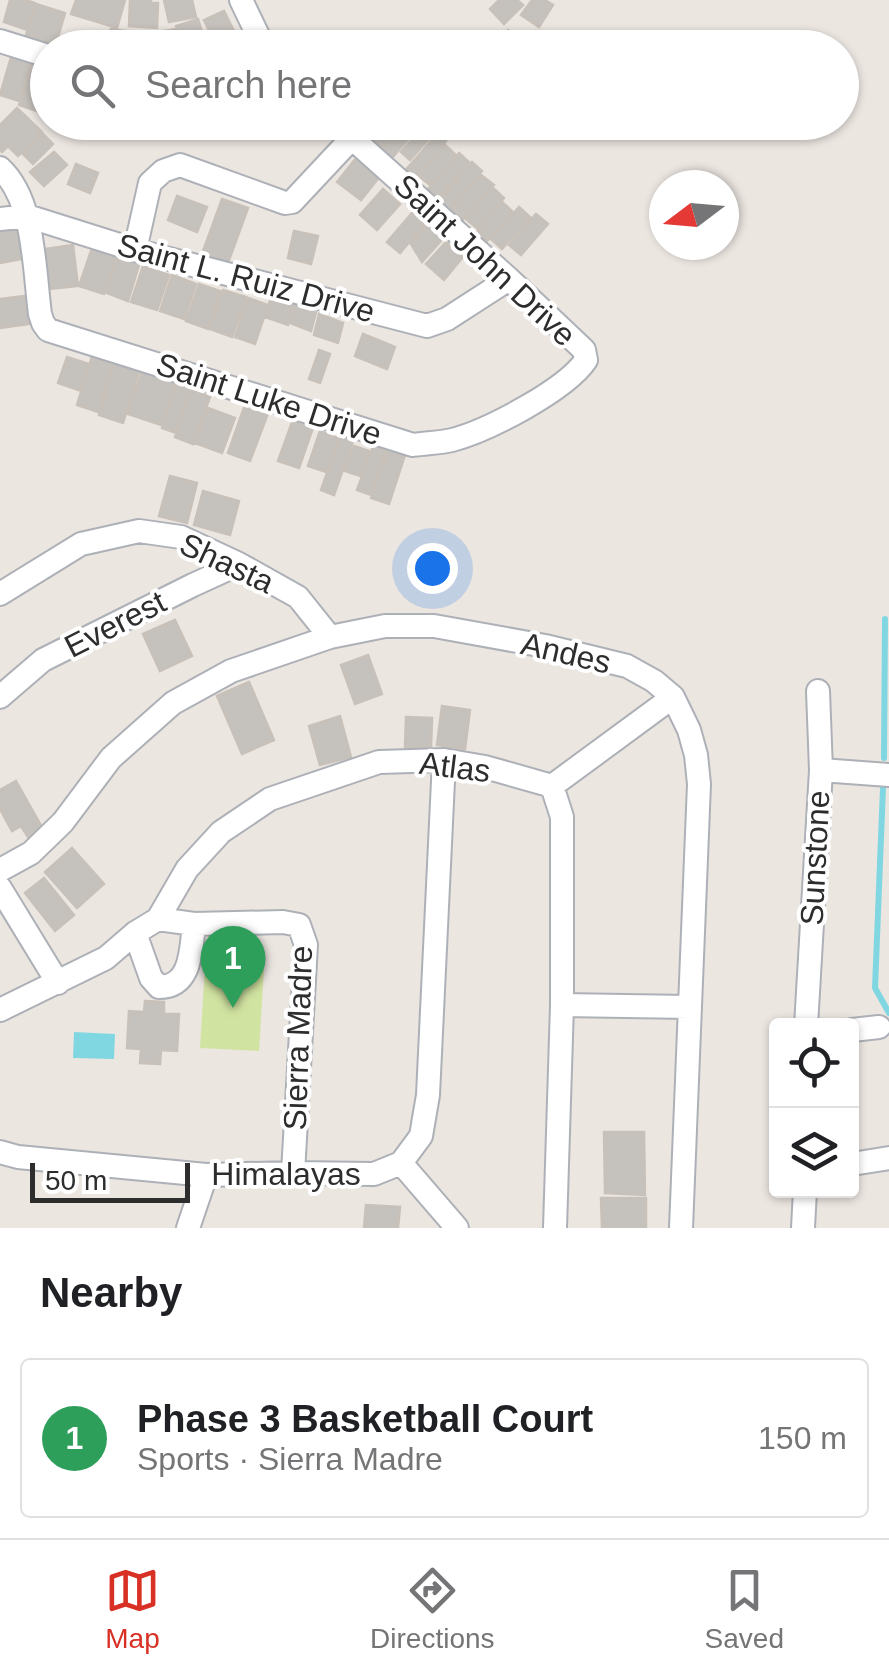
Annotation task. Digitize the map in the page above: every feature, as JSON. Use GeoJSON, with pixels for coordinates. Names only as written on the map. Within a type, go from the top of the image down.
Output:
{"type":"FeatureCollection","features":[{"type":"Feature","properties":{"kind":"street"},"geometry":{"type":"LineString","coordinates":[[241,0],[255,30]]}},
{"type":"Feature","properties":{"kind":"street"},"geometry":{"type":"LineString","coordinates":[[0,41],[30,50]]}},
{"type":"Feature","properties":{"kind":"street"},"geometry":{"type":"LineString","coordinates":[[135,250],[150,183],[163,171],[180,165],[292,202],[336,140]]}},
{"type":"Feature","properties":{"kind":"street","name":"Saint John Drive"},"geometry":{"type":"LineString","coordinates":[[354,140],[584,350],[586,360]]}},
{"type":"Feature","properties":{"kind":"street"},"geometry":{"type":"LineString","coordinates":[[0,168],[9,176],[27,216],[0,219]]}},
{"type":"Feature","properties":{"kind":"street","name":"Saint L. Ruiz Drive"},"geometry":{"type":"LineString","coordinates":[[27,216],[135,250],[427,326],[446,319],[509,279]]}},
{"type":"Feature","properties":{"kind":"street","name":"Saint Luke Drive"},"geometry":{"type":"LineString","coordinates":[[27,216],[40,314],[48,330],[413,445],[453,440],[520,411],[580,370],[586,360]]}},
{"type":"Feature","properties":{"kind":"street","name":"Shasta"},"geometry":{"type":"LineString","coordinates":[[0,594],[81,544],[139,531],[180,537],[239,564],[298,598],[330,637]]}},
{"type":"Feature","properties":{"kind":"street","name":"Everest"},"geometry":{"type":"LineString","coordinates":[[0,697],[43,660],[239,564]]}},
{"type":"Feature","properties":{"kind":"street","name":"Andes"},"geometry":{"type":"LineString","coordinates":[[0,870],[31,853],[63,822],[111,758],[173,703],[231,671],[330,637],[385,626],[434,626],[627,666],[654,681],[672,698],[689,730],[699,784],[681,1228]]}},
{"type":"Feature","properties":{"kind":"street","name":"Sunstone"},"geometry":{"type":"LineString","coordinates":[[806,1018],[820,770],[818,691]]}},
{"type":"Feature","properties":{"kind":"street"},"geometry":{"type":"LineString","coordinates":[[556,1228],[562,816],[552,786],[672,698]]}},
{"type":"Feature","properties":{"kind":"street","name":"Atlas"},"geometry":{"type":"LineString","coordinates":[[0,1010],[106,958],[135,933],[158,920],[188,870],[221,832],[270,798],[379,762],[444,760],[552,786]]}},
{"type":"Feature","properties":{"kind":"street","name":"Himalayas"},"geometry":{"type":"LineString","coordinates":[[0,1152],[206,1175],[374,1174],[401,1163],[421,1136],[428,1095],[444,760]]}},
{"type":"Feature","properties":{"kind":"street"},"geometry":{"type":"LineString","coordinates":[[820,770],[889,775]]}},
{"type":"Feature","properties":{"kind":"street"},"geometry":{"type":"LineString","coordinates":[[0,888],[58,983]]}},
{"type":"Feature","properties":{"kind":"street","name":"Sierra Madre"},"geometry":{"type":"LineString","coordinates":[[158,920],[300,924],[306,945],[293,1173]]}},
{"type":"Feature","properties":{"kind":"street"},"geometry":{"type":"LineString","coordinates":[[135,933],[151,978],[159,986],[170,986],[182,979],[189,963],[194,924]]}},
{"type":"Feature","properties":{"kind":"street"},"geometry":{"type":"LineString","coordinates":[[562,1005],[689,1007]]}},
{"type":"Feature","properties":{"kind":"street"},"geometry":{"type":"LineString","coordinates":[[859,1029],[879,1027]]}},
{"type":"Feature","properties":{"kind":"street"},"geometry":{"type":"LineString","coordinates":[[859,1163],[889,1158]]}},
{"type":"Feature","properties":{"kind":"street"},"geometry":{"type":"LineString","coordinates":[[401,1163],[456,1228]]}},
{"type":"Feature","properties":{"kind":"street"},"geometry":{"type":"LineString","coordinates":[[188,1228],[206,1175]]}},
{"type":"Feature","properties":{"kind":"street"},"geometry":{"type":"LineString","coordinates":[[803,1228],[804,1198]]}},
{"type":"Feature","properties":{"kind":"green space"},"geometry":{"type":"Polygon","coordinates":[[[205,965],[264,969],[259,1051],[200,1048],[205,965]]]}},
{"type":"Feature","properties":{"kind":"water"},"geometry":{"type":"Polygon","coordinates":[[[74,1032],[115,1034],[114,1059],[73,1058],[74,1032]]]}},
{"type":"Feature","properties":{"kind":"building"},"geometry":{"type":"Polygon","coordinates":[[[10,0],[35,3],[27,30],[4,22],[10,0]]]}},
{"type":"Feature","properties":{"kind":"building"},"geometry":{"type":"Polygon","coordinates":[[[76,0],[125,0],[117,28],[71,14],[76,0]]]}},
{"type":"Feature","properties":{"kind":"building"},"geometry":{"type":"Polygon","coordinates":[[[130,0],[158,3],[157,28],[129,26],[130,0]]]}},
{"type":"Feature","properties":{"kind":"building"},"geometry":{"type":"Polygon","coordinates":[[[164,0],[192,0],[196,17],[169,22],[164,0]]]}},
{"type":"Feature","properties":{"kind":"building"},"geometry":{"type":"Polygon","coordinates":[[[499,0],[517,0],[523,5],[504,24],[490,9],[499,0]]]}},
{"type":"Feature","properties":{"kind":"building"},"geometry":{"type":"Polygon","coordinates":[[[532,0],[545,0],[553,5],[539,27],[521,15],[532,0]]]}},
{"type":"Feature","properties":{"kind":"building"},"geometry":{"type":"Polygon","coordinates":[[[36,4],[65,13],[60,30],[30,30],[30,36],[26,35],[36,4]]]}},
{"type":"Feature","properties":{"kind":"building"},"geometry":{"type":"Polygon","coordinates":[[[224,11],[234,30],[209,30],[204,20],[224,11]]]}},
{"type":"Feature","properties":{"kind":"building"},"geometry":{"type":"Polygon","coordinates":[[[198,19],[201,30],[177,30],[176,26],[198,19]]]}},
{"type":"Feature","properties":{"kind":"building"},"geometry":{"type":"Polygon","coordinates":[[[11,57],[30,63],[19,101],[0,95],[11,57]]]}},
{"type":"Feature","properties":{"kind":"building"},"geometry":{"type":"Polygon","coordinates":[[[30,72],[30,109],[19,105],[30,72]]]}},
{"type":"Feature","properties":{"kind":"building"},"geometry":{"type":"Polygon","coordinates":[[[17,108],[30,120],[30,140],[34,140],[18,156],[8,146],[2,152],[0,125],[17,108]]]}},
{"type":"Feature","properties":{"kind":"building"},"geometry":{"type":"Polygon","coordinates":[[[37,140],[53,144],[33,164],[23,154],[37,140]]]}},
{"type":"Feature","properties":{"kind":"building"},"geometry":{"type":"Polygon","coordinates":[[[388,140],[407,140],[391,159],[380,150],[388,140]]]}},
{"type":"Feature","properties":{"kind":"building"},"geometry":{"type":"Polygon","coordinates":[[[412,140],[428,140],[410,160],[401,152],[412,140]]]}},
{"type":"Feature","properties":{"kind":"building"},"geometry":{"type":"Polygon","coordinates":[[[432,140],[446,141],[413,180],[404,172],[432,140]]]}},
{"type":"Feature","properties":{"kind":"building"},"geometry":{"type":"Polygon","coordinates":[[[445,145],[456,155],[430,185],[419,176],[445,145]]]}},
{"type":"Feature","properties":{"kind":"building"},"geometry":{"type":"Polygon","coordinates":[[[54,152],[67,165],[44,186],[30,172],[54,152]]]}},
{"type":"Feature","properties":{"kind":"building"},"geometry":{"type":"Polygon","coordinates":[[[459,153],[469,162],[434,203],[424,194],[459,153]]]}},
{"type":"Feature","properties":{"kind":"building"},"geometry":{"type":"Polygon","coordinates":[[[357,157],[381,175],[361,200],[337,182],[357,157]]]}},
{"type":"Feature","properties":{"kind":"building"},"geometry":{"type":"Polygon","coordinates":[[[472,162],[482,171],[447,212],[437,203],[472,162]]]}},
{"type":"Feature","properties":{"kind":"building"},"geometry":{"type":"Polygon","coordinates":[[[76,164],[98,173],[90,193],[68,184],[76,164]]]}},
{"type":"Feature","properties":{"kind":"building"},"geometry":{"type":"Polygon","coordinates":[[[481,175],[494,185],[459,224],[448,214],[481,175]]]}},
{"type":"Feature","properties":{"kind":"building"},"geometry":{"type":"Polygon","coordinates":[[[493,188],[504,198],[478,229],[466,219],[493,188]]]}},
{"type":"Feature","properties":{"kind":"building"},"geometry":{"type":"Polygon","coordinates":[[[383,189],[400,204],[377,230],[360,215],[383,189]]]}},
{"type":"Feature","properties":{"kind":"building"},"geometry":{"type":"Polygon","coordinates":[[[177,196],[207,207],[197,232],[168,220],[177,196]]]}},
{"type":"Feature","properties":{"kind":"building"},"geometry":{"type":"Polygon","coordinates":[[[222,199],[248,208],[228,263],[202,254],[222,199]]]}},
{"type":"Feature","properties":{"kind":"building"},"geometry":{"type":"Polygon","coordinates":[[[502,202],[513,212],[487,241],[477,232],[502,202]]]}},
{"type":"Feature","properties":{"kind":"building"},"geometry":{"type":"Polygon","coordinates":[[[519,207],[530,217],[502,249],[491,239],[519,207]]]}},
{"type":"Feature","properties":{"kind":"building"},"geometry":{"type":"Polygon","coordinates":[[[412,213],[425,224],[400,253],[387,242],[412,213]]]}},
{"type":"Feature","properties":{"kind":"building"},"geometry":{"type":"Polygon","coordinates":[[[536,214],[548,224],[521,255],[509,245],[536,214]]]}},
{"type":"Feature","properties":{"kind":"building"},"geometry":{"type":"Polygon","coordinates":[[[430,221],[446,235],[422,262],[411,244],[430,221]]]}},
{"type":"Feature","properties":{"kind":"building"},"geometry":{"type":"Polygon","coordinates":[[[22,227],[27,258],[0,263],[0,231],[22,227]]]}},
{"type":"Feature","properties":{"kind":"building"},"geometry":{"type":"Polygon","coordinates":[[[294,231],[318,236],[311,264],[288,258],[294,231]]]}},
{"type":"Feature","properties":{"kind":"building"},"geometry":{"type":"Polygon","coordinates":[[[446,242],[463,257],[444,280],[426,264],[446,242]]]}},
{"type":"Feature","properties":{"kind":"building"},"geometry":{"type":"Polygon","coordinates":[[[73,245],[78,286],[50,289],[45,249],[73,245]]]}},
{"type":"Feature","properties":{"kind":"building"},"geometry":{"type":"Polygon","coordinates":[[[92,248],[116,257],[104,294],[79,286],[92,248]]]}},
{"type":"Feature","properties":{"kind":"building"},"geometry":{"type":"Polygon","coordinates":[[[118,258],[139,265],[128,301],[107,293],[118,258]]]}},
{"type":"Feature","properties":{"kind":"building"},"geometry":{"type":"Polygon","coordinates":[[[143,266],[169,275],[157,310],[131,302],[143,266]]]}},
{"type":"Feature","properties":{"kind":"building"},"geometry":{"type":"Polygon","coordinates":[[[172,275],[196,284],[184,319],[160,311],[172,275]]]}},
{"type":"Feature","properties":{"kind":"building"},"geometry":{"type":"Polygon","coordinates":[[[199,284],[220,291],[208,329],[186,321],[199,284]]]}},
{"type":"Feature","properties":{"kind":"building"},"geometry":{"type":"Polygon","coordinates":[[[223,290],[246,297],[232,337],[210,329],[223,290]]]}},
{"type":"Feature","properties":{"kind":"building"},"geometry":{"type":"Polygon","coordinates":[[[25,296],[29,324],[0,328],[0,299],[25,296]]]}},
{"type":"Feature","properties":{"kind":"building"},"geometry":{"type":"Polygon","coordinates":[[[271,297],[294,304],[288,325],[265,317],[271,297]]]}},
{"type":"Feature","properties":{"kind":"building"},"geometry":{"type":"Polygon","coordinates":[[[248,298],[268,305],[255,344],[235,337],[248,298]]]}},
{"type":"Feature","properties":{"kind":"building"},"geometry":{"type":"Polygon","coordinates":[[[295,305],[316,312],[311,331],[290,323],[295,305]]]}},
{"type":"Feature","properties":{"kind":"building"},"geometry":{"type":"Polygon","coordinates":[[[319,314],[343,323],[338,343],[314,335],[319,314]]]}},
{"type":"Feature","properties":{"kind":"building"},"geometry":{"type":"Polygon","coordinates":[[[363,334],[395,347],[387,369],[355,356],[363,334]]]}},
{"type":"Feature","properties":{"kind":"building"},"geometry":{"type":"Polygon","coordinates":[[[319,350],[330,354],[320,383],[309,379],[319,350]]]}},
{"type":"Feature","properties":{"kind":"building"},"geometry":{"type":"Polygon","coordinates":[[[93,353],[114,360],[98,412],[77,405],[93,353]]]}},
{"type":"Feature","properties":{"kind":"building"},"geometry":{"type":"Polygon","coordinates":[[[67,357],[89,364],[81,391],[58,383],[67,357]]]}},
{"type":"Feature","properties":{"kind":"building"},"geometry":{"type":"Polygon","coordinates":[[[116,360],[140,368],[123,423],[99,415],[116,360]]]}},
{"type":"Feature","properties":{"kind":"building"},"geometry":{"type":"Polygon","coordinates":[[[143,368],[177,380],[161,425],[128,414],[143,368]]]}},
{"type":"Feature","properties":{"kind":"building"},"geometry":{"type":"Polygon","coordinates":[[[178,381],[191,386],[176,433],[162,428],[178,381]]]}},
{"type":"Feature","properties":{"kind":"building"},"geometry":{"type":"Polygon","coordinates":[[[192,390],[210,397],[193,444],[175,437],[192,390]]]}},
{"type":"Feature","properties":{"kind":"building"},"geometry":{"type":"Polygon","coordinates":[[[247,399],[270,408],[250,461],[228,453],[247,399]]]}},
{"type":"Feature","properties":{"kind":"building"},"geometry":{"type":"Polygon","coordinates":[[[208,408],[235,418],[222,453],[195,443],[208,408]]]}},
{"type":"Feature","properties":{"kind":"building"},"geometry":{"type":"Polygon","coordinates":[[[294,417],[314,425],[299,468],[278,461],[294,417]]]}},
{"type":"Feature","properties":{"kind":"building"},"geometry":{"type":"Polygon","coordinates":[[[320,431],[338,438],[326,472],[308,466],[320,431]]]}},
{"type":"Feature","properties":{"kind":"building"},"geometry":{"type":"Polygon","coordinates":[[[341,433],[354,438],[334,495],[321,490],[341,433]]]}},
{"type":"Feature","properties":{"kind":"building"},"geometry":{"type":"Polygon","coordinates":[[[391,443],[407,449],[389,504],[371,498],[391,443]]]}},
{"type":"Feature","properties":{"kind":"building"},"geometry":{"type":"Polygon","coordinates":[[[374,444],[387,449],[371,495],[357,490],[374,444]]]}},
{"type":"Feature","properties":{"kind":"building"},"geometry":{"type":"Polygon","coordinates":[[[354,446],[369,451],[360,476],[345,471],[354,446]]]}},
{"type":"Feature","properties":{"kind":"building"},"geometry":{"type":"Polygon","coordinates":[[[170,476],[197,483],[187,523],[159,516],[170,476]]]}},
{"type":"Feature","properties":{"kind":"building"},"geometry":{"type":"Polygon","coordinates":[[[203,491],[239,501],[230,535],[194,525],[203,491]]]}},
{"type":"Feature","properties":{"kind":"building"},"geometry":{"type":"Polygon","coordinates":[[[175,620],[192,656],[160,671],[143,634],[175,620]]]}},
{"type":"Feature","properties":{"kind":"building"},"geometry":{"type":"Polygon","coordinates":[[[368,655],[382,694],[355,704],[341,665],[368,655]]]}},
{"type":"Feature","properties":{"kind":"building"},"geometry":{"type":"Polygon","coordinates":[[[249,682],[274,740],[242,754],[217,696],[249,682]]]}},
{"type":"Feature","properties":{"kind":"building"},"geometry":{"type":"Polygon","coordinates":[[[442,706],[470,710],[465,749],[437,745],[442,706]]]}},
{"type":"Feature","properties":{"kind":"building"},"geometry":{"type":"Polygon","coordinates":[[[340,716],[351,757],[320,765],[309,726],[340,716]]]}},
{"type":"Feature","properties":{"kind":"building"},"geometry":{"type":"Polygon","coordinates":[[[406,717],[432,718],[431,748],[405,747],[406,717]]]}},
{"type":"Feature","properties":{"kind":"building"},"geometry":{"type":"Polygon","coordinates":[[[16,781],[43,829],[28,837],[21,826],[12,831],[0,809],[0,790],[16,781]]]}},
{"type":"Feature","properties":{"kind":"building"},"geometry":{"type":"Polygon","coordinates":[[[72,848],[104,884],[77,908],[45,872],[72,848]]]}},
{"type":"Feature","properties":{"kind":"building"},"geometry":{"type":"Polygon","coordinates":[[[44,878],[74,915],[55,931],[25,893],[44,878]]]}},
{"type":"Feature","properties":{"kind":"building"},"geometry":{"type":"Polygon","coordinates":[[[145,1001],[164,1002],[164,1014],[179,1014],[177,1051],[161,1050],[160,1064],[140,1063],[141,1049],[127,1048],[129,1011],[144,1012],[145,1001]]]}},
{"type":"Feature","properties":{"kind":"building"},"geometry":{"type":"Polygon","coordinates":[[[604,1132],[644,1132],[645,1195],[605,1193],[604,1132]]]}},
{"type":"Feature","properties":{"kind":"building"},"geometry":{"type":"Polygon","coordinates":[[[601,1198],[646,1198],[646,1228],[602,1228],[601,1198]]]}},
{"type":"Feature","properties":{"kind":"building"},"geometry":{"type":"Polygon","coordinates":[[[366,1205],[400,1207],[398,1228],[364,1228],[366,1205]]]}},
{"type":"Feature","properties":{"kind":"waterway"},"geometry":{"type":"LineString","coordinates":[[884,758],[885,619]]}},
{"type":"Feature","properties":{"kind":"waterway"},"geometry":{"type":"LineString","coordinates":[[883,788],[875,988],[889,1013]]}},
{"type":"Feature","properties":{"kind":"place","name":"Phase 3 Basketball Court"},"geometry":{"type":"Point","coordinates":[233,1008]}}]}
